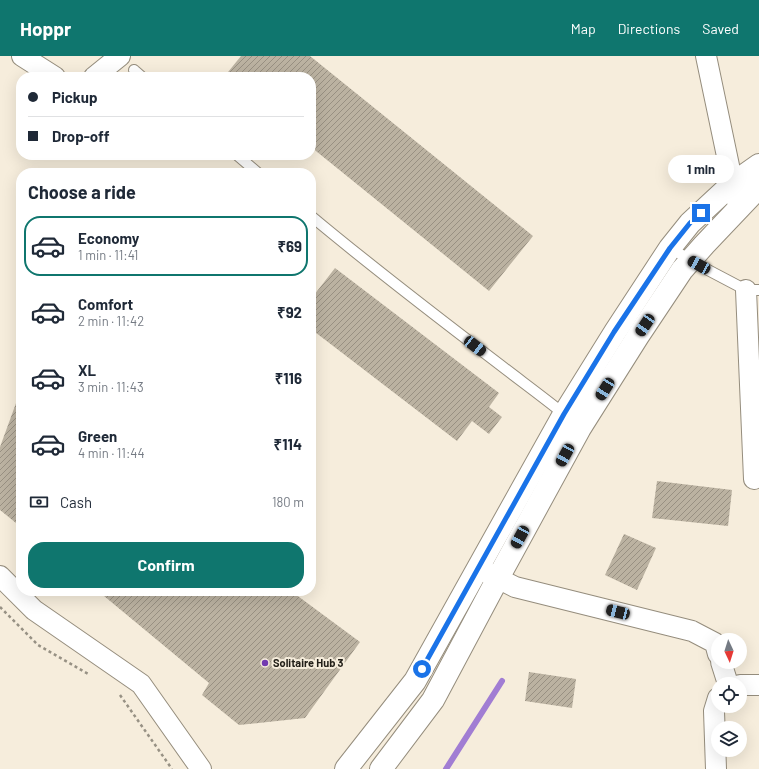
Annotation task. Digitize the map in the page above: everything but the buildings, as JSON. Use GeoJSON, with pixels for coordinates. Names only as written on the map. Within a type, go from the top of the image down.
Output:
{"type":"FeatureCollection","features":[{"type":"Feature","properties":{"kind":"street"},"geometry":{"type":"LineString","coordinates":[[22,56],[47,72]]}},
{"type":"Feature","properties":{"kind":"street"},"geometry":{"type":"LineString","coordinates":[[100,72],[120,56]]}},
{"type":"Feature","properties":{"kind":"street"},"geometry":{"type":"LineString","coordinates":[[706,56],[738,208]]}},
{"type":"Feature","properties":{"kind":"street"},"geometry":{"type":"LineString","coordinates":[[381,769],[433,700],[488,573],[564,414],[614,332],[670,248],[690,223],[732,184],[759,166]]}},
{"type":"Feature","properties":{"kind":"street"},"geometry":{"type":"LineString","coordinates":[[346,769],[415,681],[488,573],[638,336],[682,270],[759,187]]}},
{"type":"Feature","properties":{"kind":"street"},"geometry":{"type":"LineString","coordinates":[[752,290],[754,479]]}},
{"type":"Feature","properties":{"kind":"street"},"geometry":{"type":"LineString","coordinates":[[488,573],[515,587],[692,631],[711,641]]}},
{"type":"Feature","properties":{"kind":"street"},"geometry":{"type":"LineString","coordinates":[[0,576],[16,592]]}},
{"type":"Feature","properties":{"kind":"street"},"geometry":{"type":"LineString","coordinates":[[20,596],[34,610],[141,684],[201,769]]}},
{"type":"Feature","properties":{"kind":"street"},"geometry":{"type":"LineString","coordinates":[[747,685],[759,685]]}},
{"type":"Feature","properties":{"kind":"street"},"geometry":{"type":"LineString","coordinates":[[714,713],[716,769]]}},
{"type":"Feature","properties":{"kind":"lane"},"geometry":{"type":"LineString","coordinates":[[243,160],[252,168]]}},
{"type":"Feature","properties":{"kind":"lane"},"geometry":{"type":"LineString","coordinates":[[316,220],[350,249],[564,414]]}},
{"type":"Feature","properties":{"kind":"lane"},"geometry":{"type":"LineString","coordinates":[[670,248],[690,260],[752,290]]}},
{"type":"Feature","properties":{"kind":"path"},"geometry":{"type":"LineString","coordinates":[[0,607],[38,645],[91,676]]}},
{"type":"Feature","properties":{"kind":"path"},"geometry":{"type":"LineString","coordinates":[[116,690],[172,769]]}},
{"type":"Feature","properties":{"kind":"waterway"},"geometry":{"type":"LineString","coordinates":[[446,769],[502,681]]}},
{"type":"Feature","properties":{"kind":"place","name":"Solitaire Hub 3"},"geometry":{"type":"Point","coordinates":[265,663]}},
{"type":"Feature","properties":{"kind":"route"},"geometry":{"type":"LineString","coordinates":[[422,669],[564,414],[614,332],[670,248],[690,223],[701,213]]}}]}
